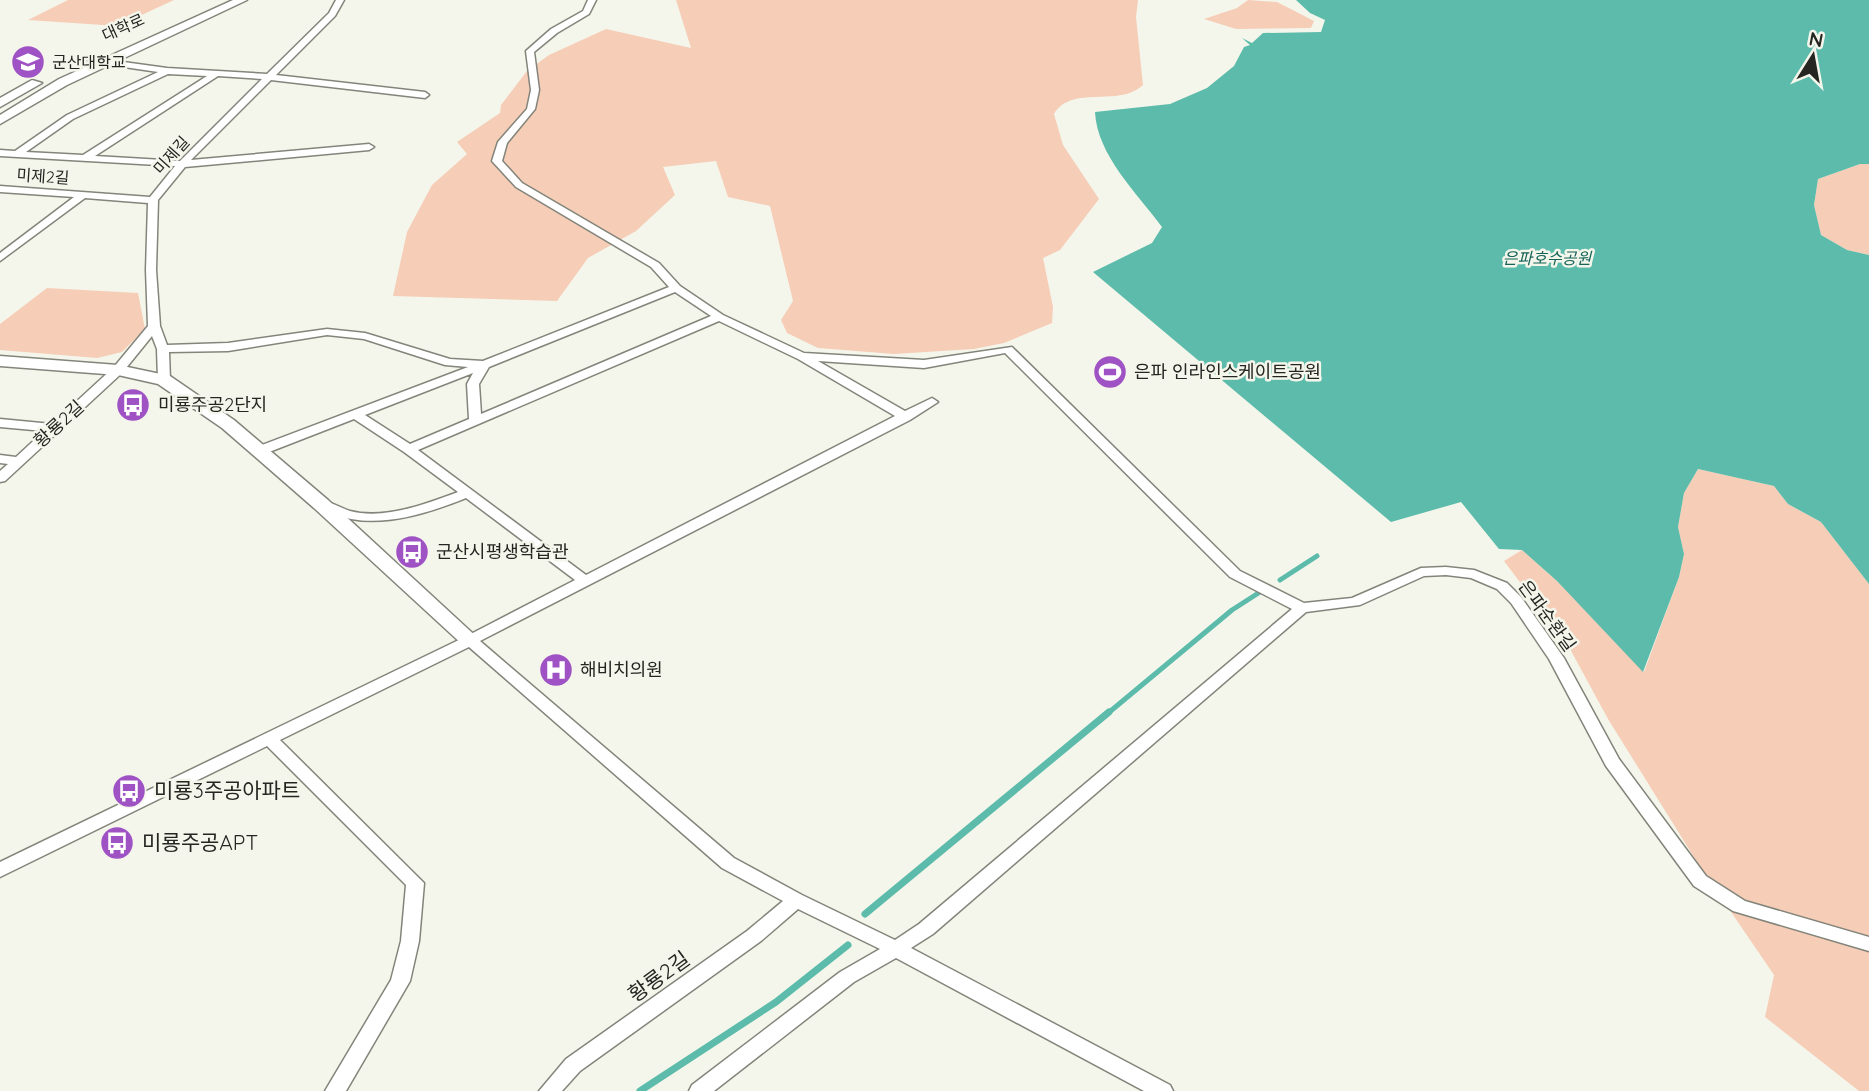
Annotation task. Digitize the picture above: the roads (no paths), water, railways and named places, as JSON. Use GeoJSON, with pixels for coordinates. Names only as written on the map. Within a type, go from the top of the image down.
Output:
{"type":"FeatureCollection","features":[{"type":"Feature","properties":{"kind":"street","name":"대학로"},"geometry":{"type":"LineString","coordinates":[[0,103],[49,76],[223,0]]}},
{"type":"Feature","properties":{"kind":"street","name":"대학로"},"geometry":{"type":"LineString","coordinates":[[0,120],[41,93],[242,0]]}},
{"type":"Feature","properties":{"kind":"street","name":"미제길"},"geometry":{"type":"LineString","coordinates":[[164,380],[163,349],[155,326],[151,270],[153,200],[182,164],[272,77],[331,14],[340,0]]}},
{"type":"Feature","properties":{"kind":"street"},"geometry":{"type":"LineString","coordinates":[[592,0],[586,12],[554,31],[530,51],[535,90],[531,109],[503,142],[497,161],[519,185],[655,265],[676,288],[719,317],[802,356],[906,417]]}},
{"type":"Feature","properties":{"kind":"street"},"geometry":{"type":"LineString","coordinates":[[90,59],[167,71],[272,77],[425,95]]}},
{"type":"Feature","properties":{"kind":"street"},"geometry":{"type":"LineString","coordinates":[[18,154],[69,117],[167,71]]}},
{"type":"Feature","properties":{"kind":"street"},"geometry":{"type":"LineString","coordinates":[[85,158],[216,74]]}},
{"type":"Feature","properties":{"kind":"street"},"geometry":{"type":"LineString","coordinates":[[0,153],[182,164],[369,147]]}},
{"type":"Feature","properties":{"kind":"street","name":"미제2길"},"geometry":{"type":"LineString","coordinates":[[0,189],[153,200]]}},
{"type":"Feature","properties":{"kind":"street","name":"미제2길"},"geometry":{"type":"LineString","coordinates":[[0,258],[83,195]]}},
{"type":"Feature","properties":{"kind":"street"},"geometry":{"type":"LineString","coordinates":[[259,451],[676,288]]}},
{"type":"Feature","properties":{"kind":"street"},"geometry":{"type":"LineString","coordinates":[[409,449],[719,317]]}},
{"type":"Feature","properties":{"kind":"street"},"geometry":{"type":"LineString","coordinates":[[118,370],[155,326]]}},
{"type":"Feature","properties":{"kind":"street"},"geometry":{"type":"LineString","coordinates":[[163,349],[228,347],[327,332],[365,336],[449,362],[484,365]]}},
{"type":"Feature","properties":{"kind":"street"},"geometry":{"type":"LineString","coordinates":[[699,1091],[847,976],[926,929],[1302,608],[1235,574],[1008,349],[924,364],[802,356]]}},
{"type":"Feature","properties":{"kind":"street"},"geometry":{"type":"LineString","coordinates":[[0,361],[118,370],[164,380],[228,424],[321,503],[470,640],[727,863],[896,949],[1163,1091]]}},
{"type":"Feature","properties":{"kind":"street"},"geometry":{"type":"LineString","coordinates":[[475,421],[473,384],[484,365]]}},
{"type":"Feature","properties":{"kind":"street","name":"황룡2길"},"geometry":{"type":"LineString","coordinates":[[0,478],[118,370]]}},
{"type":"Feature","properties":{"kind":"street"},"geometry":{"type":"LineString","coordinates":[[0,870],[470,640],[932,402]]}},
{"type":"Feature","properties":{"kind":"street"},"geometry":{"type":"LineString","coordinates":[[355,414],[409,449],[585,581]]}},
{"type":"Feature","properties":{"kind":"street"},"geometry":{"type":"LineString","coordinates":[[0,423],[55,428]]}},
{"type":"Feature","properties":{"kind":"street"},"geometry":{"type":"LineString","coordinates":[[0,458],[19,461]]}},
{"type":"Feature","properties":{"kind":"street"},"geometry":{"type":"LineString","coordinates":[[321,503],[352,515],[400,514],[468,493]]}},
{"type":"Feature","properties":{"kind":"street","name":"은파순환길"},"geometry":{"type":"LineString","coordinates":[[1302,608],[1355,602],[1421,572],[1446,570],[1474,574],[1502,586],[1536,627],[1556,658],[1612,762],[1700,881],[1739,906],[1869,944]]}},
{"type":"Feature","properties":{"kind":"street"},"geometry":{"type":"LineString","coordinates":[[270,740],[415,883],[410,940],[400,981],[335,1091]]}},
{"type":"Feature","properties":{"kind":"street","name":"황룡2길"},"geometry":{"type":"LineString","coordinates":[[549,1091],[573,1065],[743,944],[796,900]]}},
{"type":"Feature","properties":{"kind":"water","name":"은파호수공원"},"geometry":{"type":"Polygon","coordinates":[[[1296,0],[1869,0],[1869,164],[1860,164],[1818,179],[1814,205],[1821,235],[1847,250],[1869,255],[1869,584],[1821,522],[1788,504],[1774,486],[1698,469],[1684,493],[1678,527],[1684,554],[1679,577],[1643,672],[1557,581],[1522,550],[1499,549],[1461,502],[1391,522],[1093,272],[1152,243],[1162,227],[1110,158],[1097,128],[1095,112],[1170,104],[1207,88],[1234,66],[1244,47],[1250,45],[1242,38],[1252,43],[1263,33],[1321,32],[1325,20],[1310,13],[1296,0]]]}},
{"type":"Feature","properties":{"kind":"waterway"},"geometry":{"type":"LineString","coordinates":[[1280,580],[1317,556]]}},
{"type":"Feature","properties":{"kind":"waterway"},"geometry":{"type":"LineString","coordinates":[[1107,714],[1232,610],[1260,592]]}},
{"type":"Feature","properties":{"kind":"waterway"},"geometry":{"type":"LineString","coordinates":[[865,914],[1109,712]]}},
{"type":"Feature","properties":{"kind":"waterway"},"geometry":{"type":"LineString","coordinates":[[640,1091],[776,1002],[848,945]]}},
{"type":"Feature","properties":{"kind":"place","name":"군산대학교"},"geometry":{"type":"Point","coordinates":[28,62]}},
{"type":"Feature","properties":{"kind":"place","name":"은파 인라인스케이트공원"},"geometry":{"type":"Point","coordinates":[1110,372]}},
{"type":"Feature","properties":{"kind":"place","name":"미룡주공2단지"},"geometry":{"type":"Point","coordinates":[133,405]}},
{"type":"Feature","properties":{"kind":"place","name":"군산시평생학습관"},"geometry":{"type":"Point","coordinates":[412,552]}},
{"type":"Feature","properties":{"kind":"place","name":"해비치의원"},"geometry":{"type":"Point","coordinates":[556,670]}},
{"type":"Feature","properties":{"kind":"place","name":"미룡3주공아파트"},"geometry":{"type":"Point","coordinates":[129,791]}},
{"type":"Feature","properties":{"kind":"place","name":"미룡주공APT"},"geometry":{"type":"Point","coordinates":[117,843]}}]}
